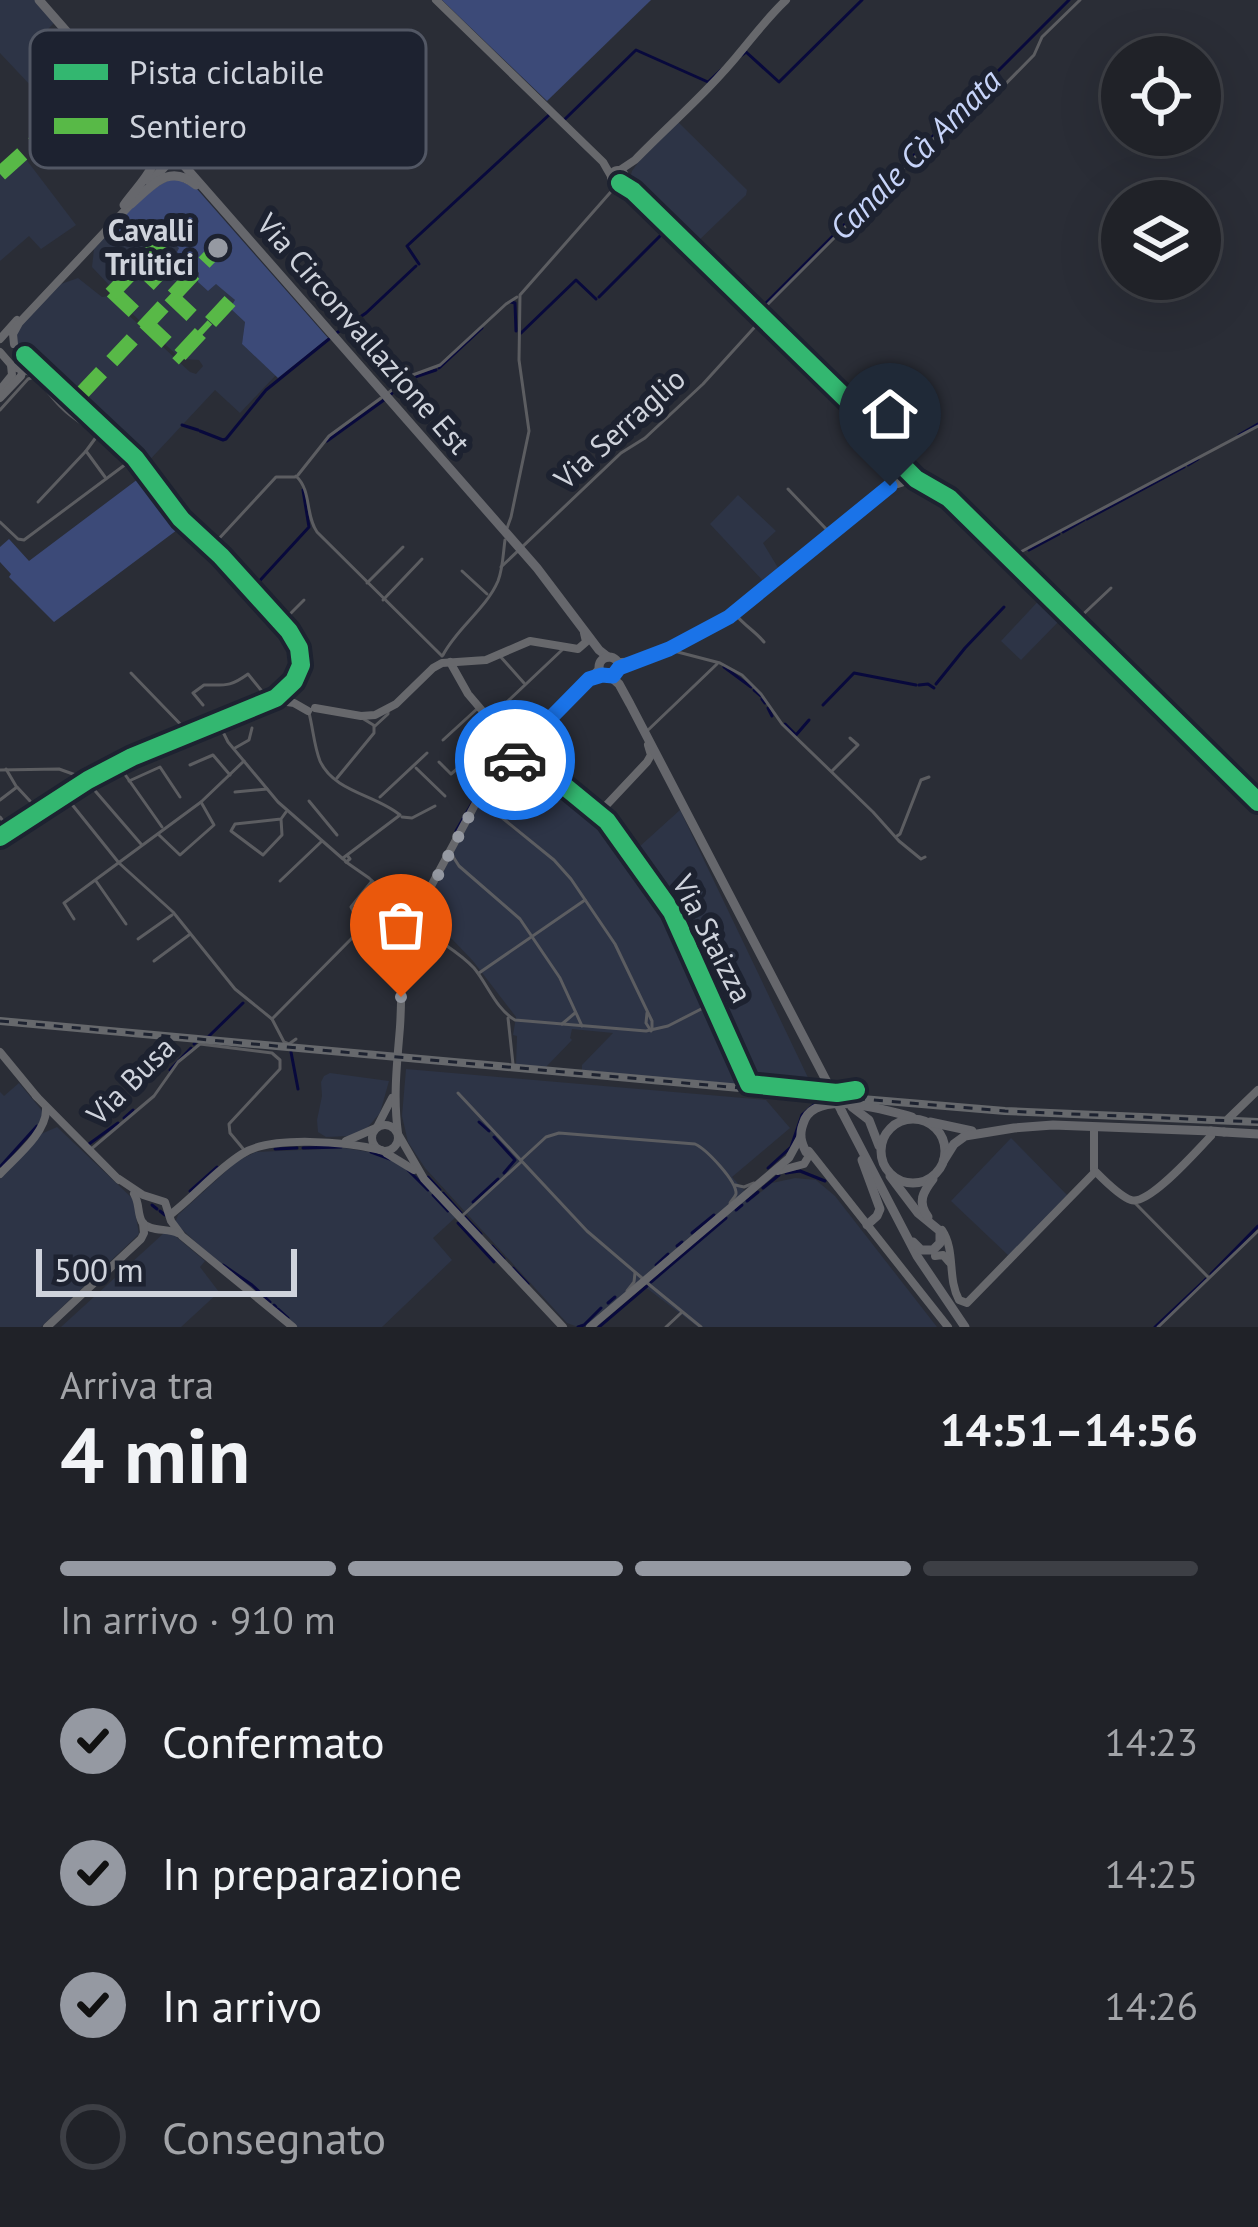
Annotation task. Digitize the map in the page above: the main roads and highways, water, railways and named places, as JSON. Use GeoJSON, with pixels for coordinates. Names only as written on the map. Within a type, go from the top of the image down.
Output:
{"type":"FeatureCollection","features":[{"type":"Feature","properties":{"kind":"main road","name":"Via Circonvallazione Est"},"geometry":{"type":"LineString","coordinates":[[39,0],[65,30]]}},
{"type":"Feature","properties":{"kind":"main road"},"geometry":{"type":"LineString","coordinates":[[128,204],[151,168]]}},
{"type":"Feature","properties":{"kind":"main road"},"geometry":{"type":"LineString","coordinates":[[128,204],[162,168]]}},
{"type":"Feature","properties":{"kind":"main road","name":"Via Circonvallazione Est"},"geometry":{"type":"LineString","coordinates":[[187,168],[546,579],[609,667],[923,1266],[965,1327]]}},
{"type":"Feature","properties":{"kind":"main road"},"geometry":{"type":"LineString","coordinates":[[189,168],[203,186]]}},
{"type":"Feature","properties":{"kind":"main road"},"geometry":{"type":"LineString","coordinates":[[128,204],[178,174],[228,215]]}},
{"type":"Feature","properties":{"kind":"main road"},"geometry":{"type":"LineString","coordinates":[[809,1154],[801,1134],[811,1110],[823,1104],[856,1109],[868,1118],[888,1171],[916,1210],[942,1233],[944,1243],[931,1266],[948,1304]]}},
{"type":"Feature","properties":{"kind":"main road"},"geometry":{"type":"LineString","coordinates":[[842,1110],[869,1107],[983,1131],[1043,1126],[1219,1128],[1258,1134]]}},
{"type":"Feature","properties":{"kind":"main road"},"geometry":{"type":"LineString","coordinates":[[842,1110],[880,1207],[867,1225]]}},
{"type":"Feature","properties":{"kind":"main road"},"geometry":{"type":"LineString","coordinates":[[881,1154],[891,1127],[920,1119],[941,1136],[944,1160]]}},
{"type":"Feature","properties":{"kind":"main road"},"geometry":{"type":"LineString","coordinates":[[942,1233],[926,1214],[924,1192],[958,1140],[983,1131]]}},
{"type":"Feature","properties":{"kind":"main road"},"geometry":{"type":"LineString","coordinates":[[888,1171],[913,1184],[936,1174]]}},
{"type":"Feature","properties":{"kind":"main road"},"geometry":{"type":"LineString","coordinates":[[894,1212],[920,1249],[935,1249],[942,1233]]}},
{"type":"Feature","properties":{"kind":"waterway"},"geometry":{"type":"LineString","coordinates":[[742,55],[746,52],[779,82],[862,0]]}},
{"type":"Feature","properties":{"kind":"waterway","name":"Canale Cà Amata"},"geometry":{"type":"LineString","coordinates":[[760,309],[1069,0]]}},
{"type":"Feature","properties":{"kind":"waterway"},"geometry":{"type":"LineString","coordinates":[[565,119],[636,50],[708,82],[721,70]]}},
{"type":"Feature","properties":{"kind":"waterway"},"geometry":{"type":"LineString","coordinates":[[419,264],[407,246],[549,115]]}},
{"type":"Feature","properties":{"kind":"waterway","name":"Canale Cà Amata"},"geometry":{"type":"LineString","coordinates":[[599,297],[666,230],[710,276]]}},
{"type":"Feature","properties":{"kind":"waterway"},"geometry":{"type":"LineString","coordinates":[[335,334],[366,313],[416,266]]}},
{"type":"Feature","properties":{"kind":"waterway","name":"Canale Cà Amata"},"geometry":{"type":"LineString","coordinates":[[521,333],[576,280],[596,299]]}},
{"type":"Feature","properties":{"kind":"waterway","name":"Canale Cà Amata"},"geometry":{"type":"LineString","coordinates":[[511,302],[515,303],[516,331]]}},
{"type":"Feature","properties":{"kind":"waterway","name":"Canale Cà Amata"},"geometry":{"type":"LineString","coordinates":[[439,368],[482,328]]}},
{"type":"Feature","properties":{"kind":"waterway"},"geometry":{"type":"LineString","coordinates":[[200,431],[226,439],[266,390],[329,339]]}},
{"type":"Feature","properties":{"kind":"waterway","name":"Canale Cà Amata"},"geometry":{"type":"LineString","coordinates":[[391,394],[412,378],[436,370]]}},
{"type":"Feature","properties":{"kind":"waterway","name":"Canale Cà Amata"},"geometry":{"type":"LineString","coordinates":[[327,441],[384,400]]}},
{"type":"Feature","properties":{"kind":"waterway"},"geometry":{"type":"LineString","coordinates":[[1239,435],[1258,424]]}},
{"type":"Feature","properties":{"kind":"waterway"},"geometry":{"type":"LineString","coordinates":[[182,425],[198,430]]}},
{"type":"Feature","properties":{"kind":"waterway"},"geometry":{"type":"LineString","coordinates":[[1188,465],[1198,459]]}},
{"type":"Feature","properties":{"kind":"waterway"},"geometry":{"type":"LineString","coordinates":[[1087,519],[1184,467]]}},
{"type":"Feature","properties":{"kind":"waterway","name":"Canale Cà Amata"},"geometry":{"type":"LineString","coordinates":[[253,588],[309,527],[303,490]]}},
{"type":"Feature","properties":{"kind":"waterway"},"geometry":{"type":"LineString","coordinates":[[1063,532],[1084,520]]}},
{"type":"Feature","properties":{"kind":"waterway"},"geometry":{"type":"LineString","coordinates":[[1029,550],[1059,534]]}},
{"type":"Feature","properties":{"kind":"waterway"},"geometry":{"type":"LineString","coordinates":[[936,684],[1004,607]]}},
{"type":"Feature","properties":{"kind":"waterway"},"geometry":{"type":"LineString","coordinates":[[724,667],[751,687]]}},
{"type":"Feature","properties":{"kind":"waterway"},"geometry":{"type":"LineString","coordinates":[[823,705],[854,673],[916,685]]}},
{"type":"Feature","properties":{"kind":"waterway"},"geometry":{"type":"LineString","coordinates":[[919,685],[934,688]]}},
{"type":"Feature","properties":{"kind":"waterway"},"geometry":{"type":"LineString","coordinates":[[754,690],[761,696]]}},
{"type":"Feature","properties":{"kind":"waterway"},"geometry":{"type":"LineString","coordinates":[[762,699],[765,703]]}},
{"type":"Feature","properties":{"kind":"waterway"},"geometry":{"type":"LineString","coordinates":[[768,708],[772,716]]}},
{"type":"Feature","properties":{"kind":"waterway"},"geometry":{"type":"LineString","coordinates":[[785,724],[796,735],[809,720]]}},
{"type":"Feature","properties":{"kind":"waterway"},"geometry":{"type":"LineString","coordinates":[[456,831],[493,767]]}},
{"type":"Feature","properties":{"kind":"waterway"},"geometry":{"type":"LineString","coordinates":[[418,901],[426,887]]}},
{"type":"Feature","properties":{"kind":"waterway"},"geometry":{"type":"LineString","coordinates":[[404,906],[413,909]]}},
{"type":"Feature","properties":{"kind":"waterway"},"geometry":{"type":"LineString","coordinates":[[355,937],[381,920],[386,923],[400,910]]}},
{"type":"Feature","properties":{"kind":"waterway"},"geometry":{"type":"LineString","coordinates":[[197,1038],[208,1037],[243,1003]]}},
{"type":"Feature","properties":{"kind":"waterway"},"geometry":{"type":"LineString","coordinates":[[170,1070],[191,1048]]}},
{"type":"Feature","properties":{"kind":"waterway"},"geometry":{"type":"LineString","coordinates":[[291,1052],[298,1089]]}},
{"type":"Feature","properties":{"kind":"waterway"},"geometry":{"type":"LineString","coordinates":[[768,1168],[791,1147],[802,1115],[816,1103]]}},
{"type":"Feature","properties":{"kind":"waterway"},"geometry":{"type":"LineString","coordinates":[[124,1118],[133,1110]]}},
{"type":"Feature","properties":{"kind":"waterway"},"geometry":{"type":"LineString","coordinates":[[479,1122],[489,1131]]}},
{"type":"Feature","properties":{"kind":"waterway"},"geometry":{"type":"LineString","coordinates":[[89,1144],[118,1123]]}},
{"type":"Feature","properties":{"kind":"waterway"},"geometry":{"type":"LineString","coordinates":[[1,1166],[37,1126]]}},
{"type":"Feature","properties":{"kind":"waterway"},"geometry":{"type":"LineString","coordinates":[[494,1137],[515,1160],[504,1173]]}},
{"type":"Feature","properties":{"kind":"waterway"},"geometry":{"type":"LineString","coordinates":[[303,1148],[341,1147]]}},
{"type":"Feature","properties":{"kind":"waterway"},"geometry":{"type":"LineString","coordinates":[[275,1149],[297,1148]]}},
{"type":"Feature","properties":{"kind":"waterway"},"geometry":{"type":"LineString","coordinates":[[371,1152],[390,1159]]}},
{"type":"Feature","properties":{"kind":"waterway"},"geometry":{"type":"LineString","coordinates":[[190,1191],[217,1167]]}},
{"type":"Feature","properties":{"kind":"waterway"},"geometry":{"type":"LineString","coordinates":[[408,1170],[428,1190]]}},
{"type":"Feature","properties":{"kind":"waterway"},"geometry":{"type":"LineString","coordinates":[[786,1173],[800,1171],[825,1181]]}},
{"type":"Feature","properties":{"kind":"waterway"},"geometry":{"type":"LineString","coordinates":[[763,1188],[779,1175]]}},
{"type":"Feature","properties":{"kind":"waterway"},"geometry":{"type":"LineString","coordinates":[[428,1177],[440,1190]]}},
{"type":"Feature","properties":{"kind":"waterway"},"geometry":{"type":"LineString","coordinates":[[473,1202],[498,1179]]}},
{"type":"Feature","properties":{"kind":"waterway"},"geometry":{"type":"LineString","coordinates":[[747,1201],[758,1192]]}},
{"type":"Feature","properties":{"kind":"waterway"},"geometry":{"type":"LineString","coordinates":[[443,1193],[461,1213]]}},
{"type":"Feature","properties":{"kind":"waterway"},"geometry":{"type":"LineString","coordinates":[[433,1195],[448,1211]]}},
{"type":"Feature","properties":{"kind":"waterway"},"geometry":{"type":"LineString","coordinates":[[152,1205],[157,1209]]}},
{"type":"Feature","properties":{"kind":"waterway"},"geometry":{"type":"LineString","coordinates":[[736,1210],[742,1205]]}},
{"type":"Feature","properties":{"kind":"waterway"},"geometry":{"type":"LineString","coordinates":[[160,1211],[165,1215]]}},
{"type":"Feature","properties":{"kind":"waterway"},"geometry":{"type":"LineString","coordinates":[[692,1233],[714,1215]]}},
{"type":"Feature","properties":{"kind":"waterway"},"geometry":{"type":"LineString","coordinates":[[465,1217],[481,1234]]}},
{"type":"Feature","properties":{"kind":"waterway"},"geometry":{"type":"LineString","coordinates":[[651,1282],[726,1218]]}},
{"type":"Feature","properties":{"kind":"waterway"},"geometry":{"type":"LineString","coordinates":[[458,1223],[494,1262]]}},
{"type":"Feature","properties":{"kind":"waterway"},"geometry":{"type":"LineString","coordinates":[[1211,1274],[1258,1226]]}},
{"type":"Feature","properties":{"kind":"waterway"},"geometry":{"type":"LineString","coordinates":[[677,1246],[682,1242]]}},
{"type":"Feature","properties":{"kind":"waterway"},"geometry":{"type":"LineString","coordinates":[[492,1246],[504,1259]]}},
{"type":"Feature","properties":{"kind":"waterway"},"geometry":{"type":"LineString","coordinates":[[656,1265],[668,1254]]}},
{"type":"Feature","properties":{"kind":"waterway"},"geometry":{"type":"LineString","coordinates":[[223,1265],[270,1302]]}},
{"type":"Feature","properties":{"kind":"waterway"},"geometry":{"type":"LineString","coordinates":[[513,1268],[528,1284]]}},
{"type":"Feature","properties":{"kind":"waterway"},"geometry":{"type":"LineString","coordinates":[[1155,1327],[1206,1279]]}},
{"type":"Feature","properties":{"kind":"waterway"},"geometry":{"type":"LineString","coordinates":[[599,1327],[647,1286]]}},
{"type":"Feature","properties":{"kind":"waterway"},"geometry":{"type":"LineString","coordinates":[[608,1303],[615,1297]]}},
{"type":"Feature","properties":{"kind":"waterway"},"geometry":{"type":"LineString","coordinates":[[578,1327],[601,1308]]}},
{"type":"Feature","properties":{"kind":"waterway"},"geometry":{"type":"LineString","coordinates":[[278,1309],[288,1318]]}},
{"type":"Feature","properties":{"kind":"railway"},"geometry":{"type":"LineString","coordinates":[[0,1021],[829,1096]]}},
{"type":"Feature","properties":{"kind":"railway"},"geometry":{"type":"LineString","coordinates":[[838,1097],[1005,1111],[1258,1122]]}},
{"type":"Feature","properties":{"kind":"place","name":"Cavalli Trilitici"},"geometry":{"type":"Point","coordinates":[218,248]}}]}
